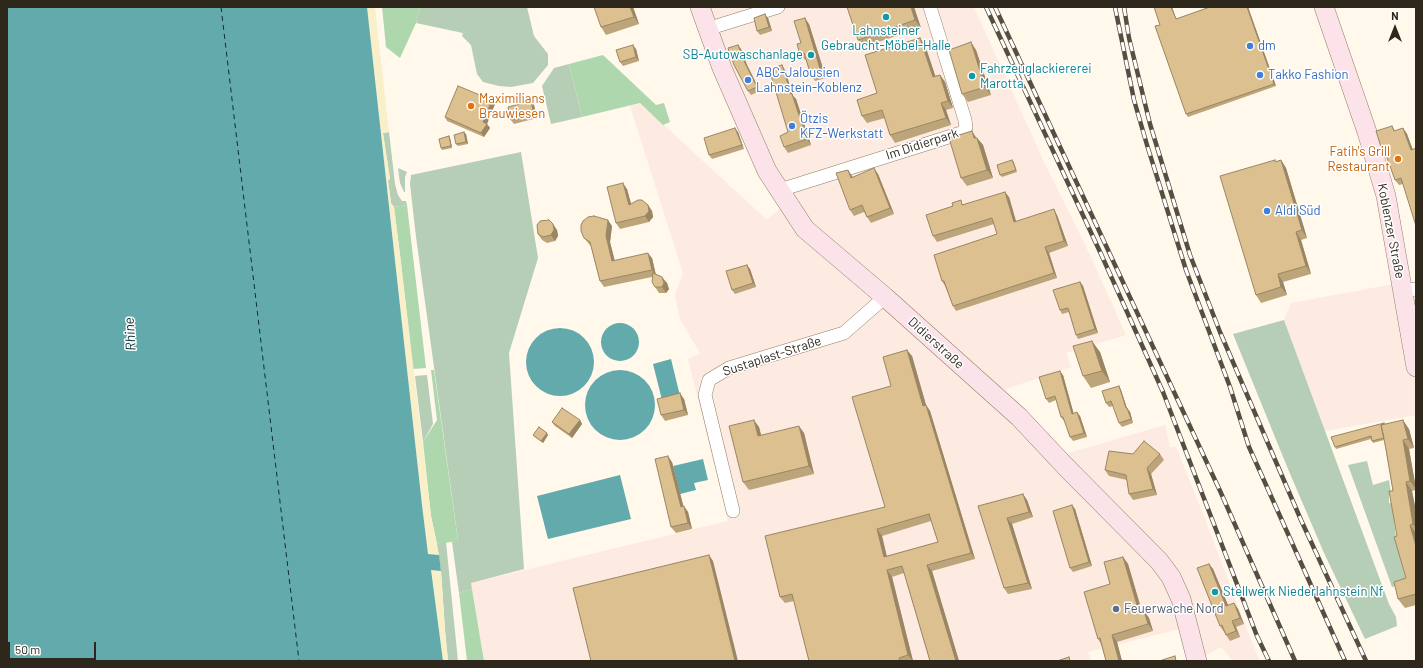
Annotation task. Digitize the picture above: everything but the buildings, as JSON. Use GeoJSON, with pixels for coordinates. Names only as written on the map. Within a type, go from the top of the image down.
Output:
{"type":"FeatureCollection","features":[{"type":"Feature","properties":{"kind":"street","name":"Didierstraße"},"geometry":{"type":"LineString","coordinates":[[700,7],[722,68],[754,144],[767,171],[805,229],[885,297],[1019,417],[1159,561],[1171,577],[1181,599],[1197,661]]}},
{"type":"Feature","properties":{"kind":"street"},"geometry":{"type":"LineString","coordinates":[[707,29],[778,7]]}},
{"type":"Feature","properties":{"kind":"street","name":"Im Didierpark"},"geometry":{"type":"LineString","coordinates":[[780,190],[964,131],[966,127],[965,120],[930,7]]}},
{"type":"Feature","properties":{"kind":"street","name":"Koblenzer Straße"},"geometry":{"type":"LineString","coordinates":[[1324,7],[1363,118],[1383,186],[1409,290],[1416,367]]}},
{"type":"Feature","properties":{"kind":"street","name":"Sustaplast-Straße"},"geometry":{"type":"LineString","coordinates":[[733,511],[705,395],[709,380],[729,368],[844,333],[885,297]]}},
{"type":"Feature","properties":{"kind":"shaded area"},"geometry":{"type":"Polygon","coordinates":[[[709,7],[974,7],[1044,162],[1091,257],[1126,335],[1066,353],[1071,367],[1009,388],[989,400],[1056,466],[1072,452],[1165,425],[1170,447],[1176,447],[1260,661],[1233,661],[1221,647],[1206,655],[1188,660],[1179,629],[1088,652],[1091,661],[484,661],[471,583],[728,521],[688,359],[700,353],[680,319],[675,295],[683,273],[630,106],[640,103],[767,220],[790,199],[728,66],[709,7]]]}},
{"type":"Feature","properties":{"kind":"shaded area"},"geometry":{"type":"Polygon","coordinates":[[[1389,285],[1405,286],[1416,332],[1416,415],[1325,431],[1284,320],[1291,303],[1389,285]]]}},
{"type":"Feature","properties":{"kind":"green space"},"geometry":{"type":"Polygon","coordinates":[[[382,7],[420,7],[416,23],[400,58],[386,47],[382,7]]]}},
{"type":"Feature","properties":{"kind":"green space"},"geometry":{"type":"Polygon","coordinates":[[[420,7],[527,7],[534,36],[548,54],[548,65],[533,83],[511,87],[483,82],[477,74],[471,45],[462,36],[463,33],[416,23],[420,7]]]}},
{"type":"Feature","properties":{"kind":"green space"},"geometry":{"type":"Polygon","coordinates":[[[603,55],[656,105],[664,103],[670,122],[663,125],[640,103],[582,117],[569,64],[603,55]]]}},
{"type":"Feature","properties":{"kind":"green space"},"geometry":{"type":"Polygon","coordinates":[[[569,64],[582,117],[551,124],[542,86],[554,68],[569,64]]]}},
{"type":"Feature","properties":{"kind":"green space"},"geometry":{"type":"Polygon","coordinates":[[[389,132],[395,184],[398,195],[402,201],[406,201],[407,205],[394,207],[391,203],[388,180],[390,179],[383,133],[389,132]]]}},
{"type":"Feature","properties":{"kind":"green space"},"geometry":{"type":"Polygon","coordinates":[[[521,152],[538,258],[509,353],[524,569],[471,583],[472,589],[459,593],[452,542],[458,540],[416,237],[410,184],[411,175],[521,152]]]}},
{"type":"Feature","properties":{"kind":"green space"},"geometry":{"type":"Polygon","coordinates":[[[398,168],[407,172],[405,177],[405,192],[400,183],[398,168]]]}},
{"type":"Feature","properties":{"kind":"green space"},"geometry":{"type":"Polygon","coordinates":[[[407,205],[426,368],[413,369],[394,207],[407,205]]]}},
{"type":"Feature","properties":{"kind":"green space"},"geometry":{"type":"Polygon","coordinates":[[[1284,320],[1389,604],[1396,617],[1397,626],[1365,639],[1324,553],[1233,334],[1284,320]]]}},
{"type":"Feature","properties":{"kind":"green space"},"geometry":{"type":"Polygon","coordinates":[[[431,370],[434,370],[458,541],[437,544],[431,516],[423,442],[437,420],[431,370]]]}},
{"type":"Feature","properties":{"kind":"green space"},"geometry":{"type":"Polygon","coordinates":[[[427,375],[433,424],[423,442],[415,376],[427,375]]]}},
{"type":"Feature","properties":{"kind":"green space"},"geometry":{"type":"Polygon","coordinates":[[[1367,461],[1373,485],[1389,480],[1391,493],[1389,494],[1389,503],[1392,503],[1397,547],[1407,583],[1392,587],[1348,465],[1367,461]]]}},
{"type":"Feature","properties":{"kind":"green space"},"geometry":{"type":"Polygon","coordinates":[[[446,542],[458,661],[448,661],[441,571],[437,544],[446,542]]]}},
{"type":"Feature","properties":{"kind":"green space"},"geometry":{"type":"Polygon","coordinates":[[[472,589],[484,661],[467,661],[459,593],[472,589]]]}},
{"type":"Feature","properties":{"kind":"sand"},"geometry":{"type":"Polygon","coordinates":[[[367,7],[375,7],[389,132],[383,133],[390,179],[388,180],[391,203],[394,207],[431,516],[439,555],[428,554],[367,7]]]}},
{"type":"Feature","properties":{"kind":"sand"},"geometry":{"type":"Polygon","coordinates":[[[430,569],[441,571],[448,661],[443,661],[430,569]]]}},
{"type":"Feature","properties":{"kind":"water","name":"Rhine"},"geometry":{"type":"Polygon","coordinates":[[[7,7],[367,7],[428,554],[439,555],[441,571],[431,570],[443,661],[7,661],[7,7]]]}},
{"type":"Feature","properties":{"kind":"water"},"geometry":{"type":"Polygon","coordinates":[[[616,323],[624,323],[634,328],[638,335],[638,349],[634,356],[624,361],[616,361],[606,356],[604,353],[601,346],[601,338],[606,328],[609,326],[616,323]]]}},
{"type":"Feature","properties":{"kind":"water"},"geometry":{"type":"Polygon","coordinates":[[[560,328],[573,331],[584,338],[591,349],[594,362],[591,375],[584,386],[573,393],[560,396],[547,393],[536,386],[529,375],[526,362],[529,349],[536,338],[547,331],[560,328]]]}},
{"type":"Feature","properties":{"kind":"water"},"geometry":{"type":"Polygon","coordinates":[[[671,359],[681,400],[663,404],[653,364],[671,359]]]}},
{"type":"Feature","properties":{"kind":"water"},"geometry":{"type":"Polygon","coordinates":[[[620,370],[633,373],[645,380],[652,392],[655,405],[652,418],[645,430],[633,437],[620,440],[607,437],[595,430],[588,418],[585,405],[588,392],[595,380],[607,373],[620,370]]]}},
{"type":"Feature","properties":{"kind":"water"},"geometry":{"type":"Polygon","coordinates":[[[703,459],[708,480],[694,483],[696,490],[680,494],[673,466],[703,459]]]}},
{"type":"Feature","properties":{"kind":"water"},"geometry":{"type":"Polygon","coordinates":[[[620,475],[631,519],[548,539],[537,496],[620,475]]]}},
{"type":"Feature","properties":{"kind":"ferry route"},"geometry":{"type":"LineString","coordinates":[[221,7],[299,661]]}},
{"type":"Feature","properties":{"kind":"railway"},"geometry":{"type":"LineString","coordinates":[[986,7],[1101,254],[1163,392],[1257,636],[1269,661]]}},
{"type":"Feature","properties":{"kind":"railway"},"geometry":{"type":"LineString","coordinates":[[995,7],[1221,493],[1295,661]]}},
{"type":"Feature","properties":{"kind":"railway"},"geometry":{"type":"LineString","coordinates":[[1115,7],[1134,100],[1186,270],[1230,387],[1249,447],[1345,661]]}},
{"type":"Feature","properties":{"kind":"railway"},"geometry":{"type":"LineString","coordinates":[[1124,7],[1129,38],[1150,124],[1190,255],[1220,332],[1301,520],[1366,661]]}},
{"type":"Feature","properties":{"kind":"place","name":"Lahnsteiner Gebraucht-Möbel-Halle"},"geometry":{"type":"Point","coordinates":[886,17]}},
{"type":"Feature","properties":{"kind":"place","name":"dm"},"geometry":{"type":"Point","coordinates":[1250,46]}},
{"type":"Feature","properties":{"kind":"place","name":"SB-Autowaschanlage"},"geometry":{"type":"Point","coordinates":[811,55]}},
{"type":"Feature","properties":{"kind":"place","name":"Takko Fashion"},"geometry":{"type":"Point","coordinates":[1260,75]}},
{"type":"Feature","properties":{"kind":"place","name":"Fahrzeuglackiererei Marotta"},"geometry":{"type":"Point","coordinates":[972,76]}},
{"type":"Feature","properties":{"kind":"place","name":"ABC-Jalousien Lahnstein-Koblenz"},"geometry":{"type":"Point","coordinates":[748,80]}},
{"type":"Feature","properties":{"kind":"place","name":"Maximilians Brauwiesen"},"geometry":{"type":"Point","coordinates":[471,106]}},
{"type":"Feature","properties":{"kind":"place","name":"Ötzis KFZ-Werkstatt"},"geometry":{"type":"Point","coordinates":[792,126]}},
{"type":"Feature","properties":{"kind":"place","name":"Fatih's Grill Restaurant"},"geometry":{"type":"Point","coordinates":[1398,159]}},
{"type":"Feature","properties":{"kind":"place","name":"Aldi Süd"},"geometry":{"type":"Point","coordinates":[1267,211]}},
{"type":"Feature","properties":{"kind":"place","name":"Stellwerk Niederlahnstein Nf"},"geometry":{"type":"Point","coordinates":[1215,592]}},
{"type":"Feature","properties":{"kind":"place","name":"Feuerwache Nord"},"geometry":{"type":"Point","coordinates":[1116,609]}}]}
